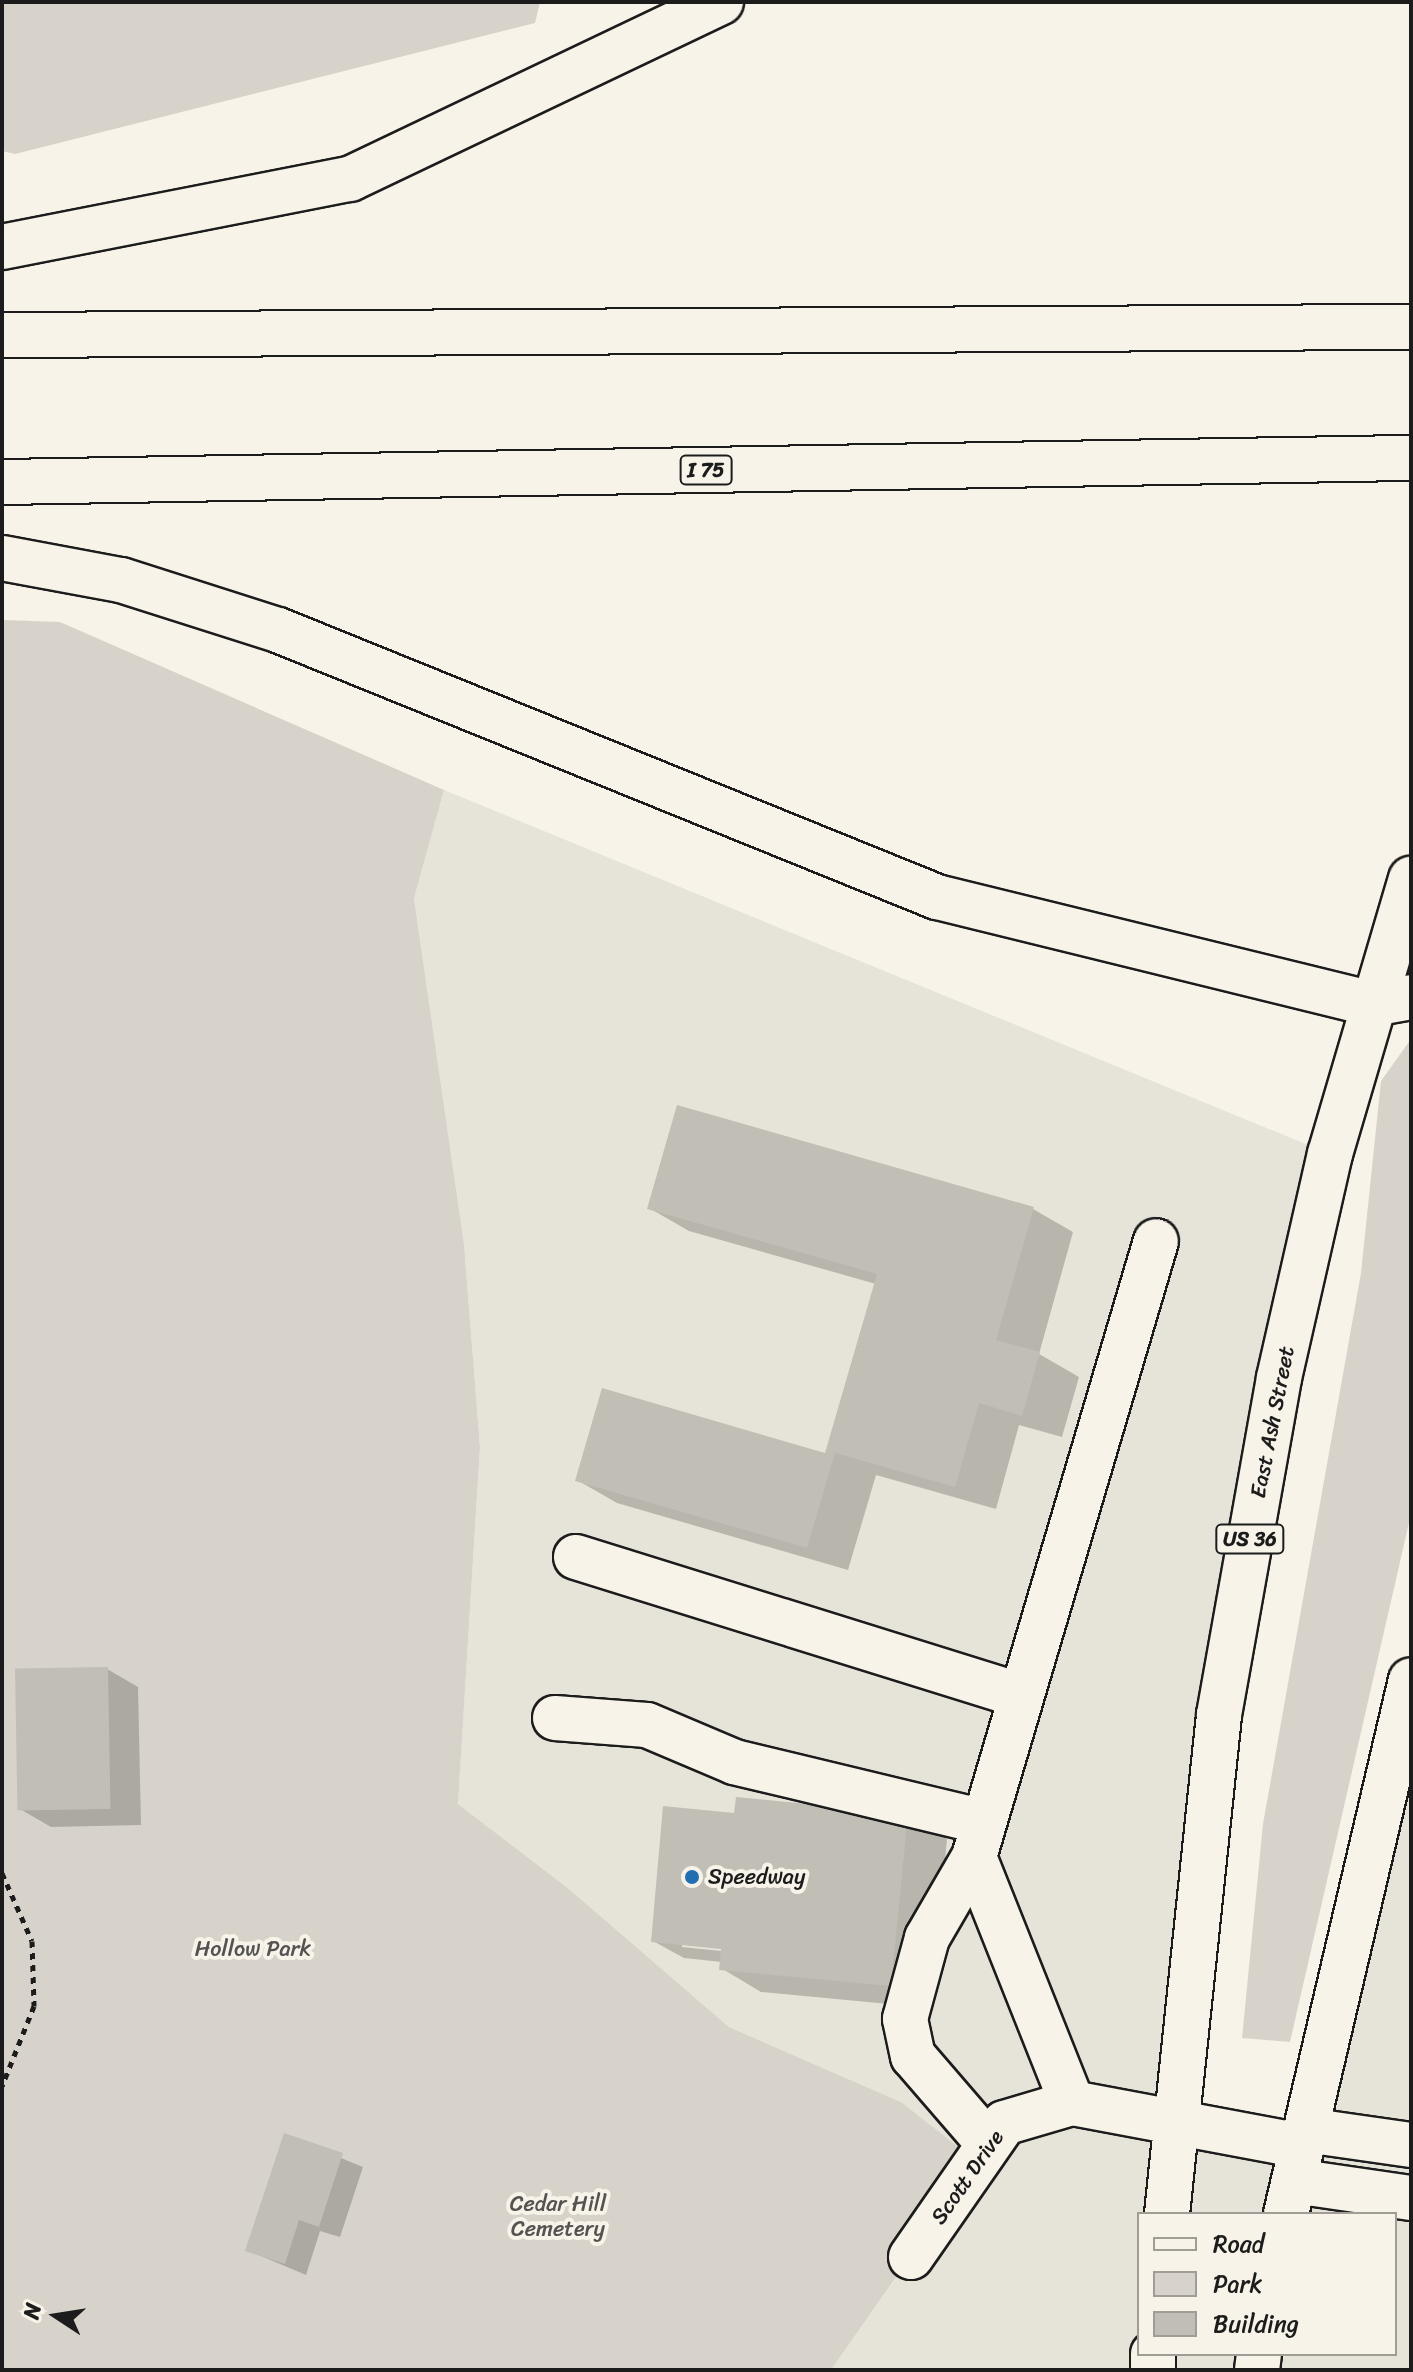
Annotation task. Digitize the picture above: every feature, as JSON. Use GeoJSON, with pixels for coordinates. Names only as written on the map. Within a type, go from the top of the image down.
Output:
{"type":"FeatureCollection","features":[{"type":"Feature","properties":{"kind":"main road"},"geometry":{"type":"LineString","coordinates":[[2,247],[350,179],[721,2]]}},
{"type":"Feature","properties":{"kind":"main road"},"geometry":{"type":"LineString","coordinates":[[2,335],[1411,327]]}},
{"type":"Feature","properties":{"kind":"main road","name":"I 75"},"geometry":{"type":"LineString","coordinates":[[2,482],[1411,458]]}},
{"type":"Feature","properties":{"kind":"main road"},"geometry":{"type":"LineString","coordinates":[[2,558],[121,580],[278,630],[937,897],[1391,1001]]}},
{"type":"Feature","properties":{"kind":"main road","name":"East Ash Street"},"geometry":{"type":"LineString","coordinates":[[1167,2212],[1219,1715],[1279,1378],[1330,1154],[1391,1001],[1411,879]]}},
{"type":"Feature","properties":{"kind":"main road"},"geometry":{"type":"LineString","coordinates":[[989,2144],[913,2056],[905,2019],[927,1938],[979,1839],[1018,1695],[1156,1241]]}},
{"type":"Feature","properties":{"kind":"main road"},"geometry":{"type":"LineString","coordinates":[[576,1557],[1018,1695]]}},
{"type":"Feature","properties":{"kind":"main road"},"geometry":{"type":"LineString","coordinates":[[1297,2168],[1411,1680]]}},
{"type":"Feature","properties":{"kind":"main road"},"geometry":{"type":"LineString","coordinates":[[555,1718],[647,1725],[734,1762],[979,1839]]}},
{"type":"Feature","properties":{"kind":"main road"},"geometry":{"type":"LineString","coordinates":[[979,1839],[1072,2103]]}},
{"type":"Feature","properties":{"kind":"main road","name":"Scott Drive"},"geometry":{"type":"LineString","coordinates":[[911,2257],[1004,2123],[1072,2103],[1178,2119]]}},
{"type":"Feature","properties":{"kind":"main road"},"geometry":{"type":"LineString","coordinates":[[1178,2119],[1297,2168],[1411,2198]]}},
{"type":"Feature","properties":{"kind":"main road"},"geometry":{"type":"LineString","coordinates":[[1297,2168],[1411,2145]]}},
{"type":"Feature","properties":{"kind":"path"},"geometry":{"type":"LineString","coordinates":[[2,1873],[32,1941],[34,2006],[2,2086]]}},
{"type":"Feature","properties":{"kind":"shaded area"},"geometry":{"type":"Polygon","coordinates":[[[444,790],[1330,1154],[1279,1378],[1178,2118],[1302,2146],[1411,1680],[1411,2370],[831,2370],[911,2257],[901,2102],[729,2027],[569,1889],[458,1804],[480,1447],[464,1244],[414,897],[444,790]]]}},
{"type":"Feature","properties":{"kind":"green space"},"geometry":{"type":"Polygon","coordinates":[[[2,2],[540,2],[535,23],[15,154],[2,151],[2,2]]]}},
{"type":"Feature","properties":{"kind":"green space","name":"Hollow Park"},"geometry":{"type":"Polygon","coordinates":[[[2,620],[60,622],[444,790],[414,898],[464,1244],[480,1447],[458,1804],[569,1889],[729,2027],[901,2102],[977,2162],[831,2370],[2,2370],[2,620]]]}},
{"type":"Feature","properties":{"kind":"green space"},"geometry":{"type":"Polygon","coordinates":[[[1411,1039],[1411,1514],[1290,2042],[1242,2038],[1263,1824],[1361,1273],[1381,1081],[1411,1039]]]}},
{"type":"Feature","properties":{"kind":"building"},"geometry":{"type":"Polygon","coordinates":[[[677,1105],[1034,1207],[996,1340],[1040,1352],[1022,1416],[979,1403],[955,1487],[835,1453],[807,1548],[575,1481],[602,1388],[825,1453],[877,1274],[647,1209],[677,1105]]]}},
{"type":"Feature","properties":{"kind":"building"},"geometry":{"type":"Polygon","coordinates":[[[108,1667],[110,1809],[17,1811],[15,1669],[108,1667]]]}},
{"type":"Feature","properties":{"kind":"building","name":"Speedway"},"geometry":{"type":"Polygon","coordinates":[[[736,1797],[908,1814],[891,1986],[719,1970],[721,1949],[651,1942],[663,1806],[734,1813],[736,1797]]]}},
{"type":"Feature","properties":{"kind":"building"},"geometry":{"type":"Polygon","coordinates":[[[284,2133],[343,2153],[319,2227],[299,2220],[285,2264],[245,2251],[284,2133]]]}},
{"type":"Feature","properties":{"kind":"place","name":"Speedway"},"geometry":{"type":"Point","coordinates":[692,1877]}},
{"type":"Feature","properties":{"kind":"park label","name":"Cedar Hill Cemetery"},"geometry":{"type":"Point","coordinates":[558,2216]}}]}
